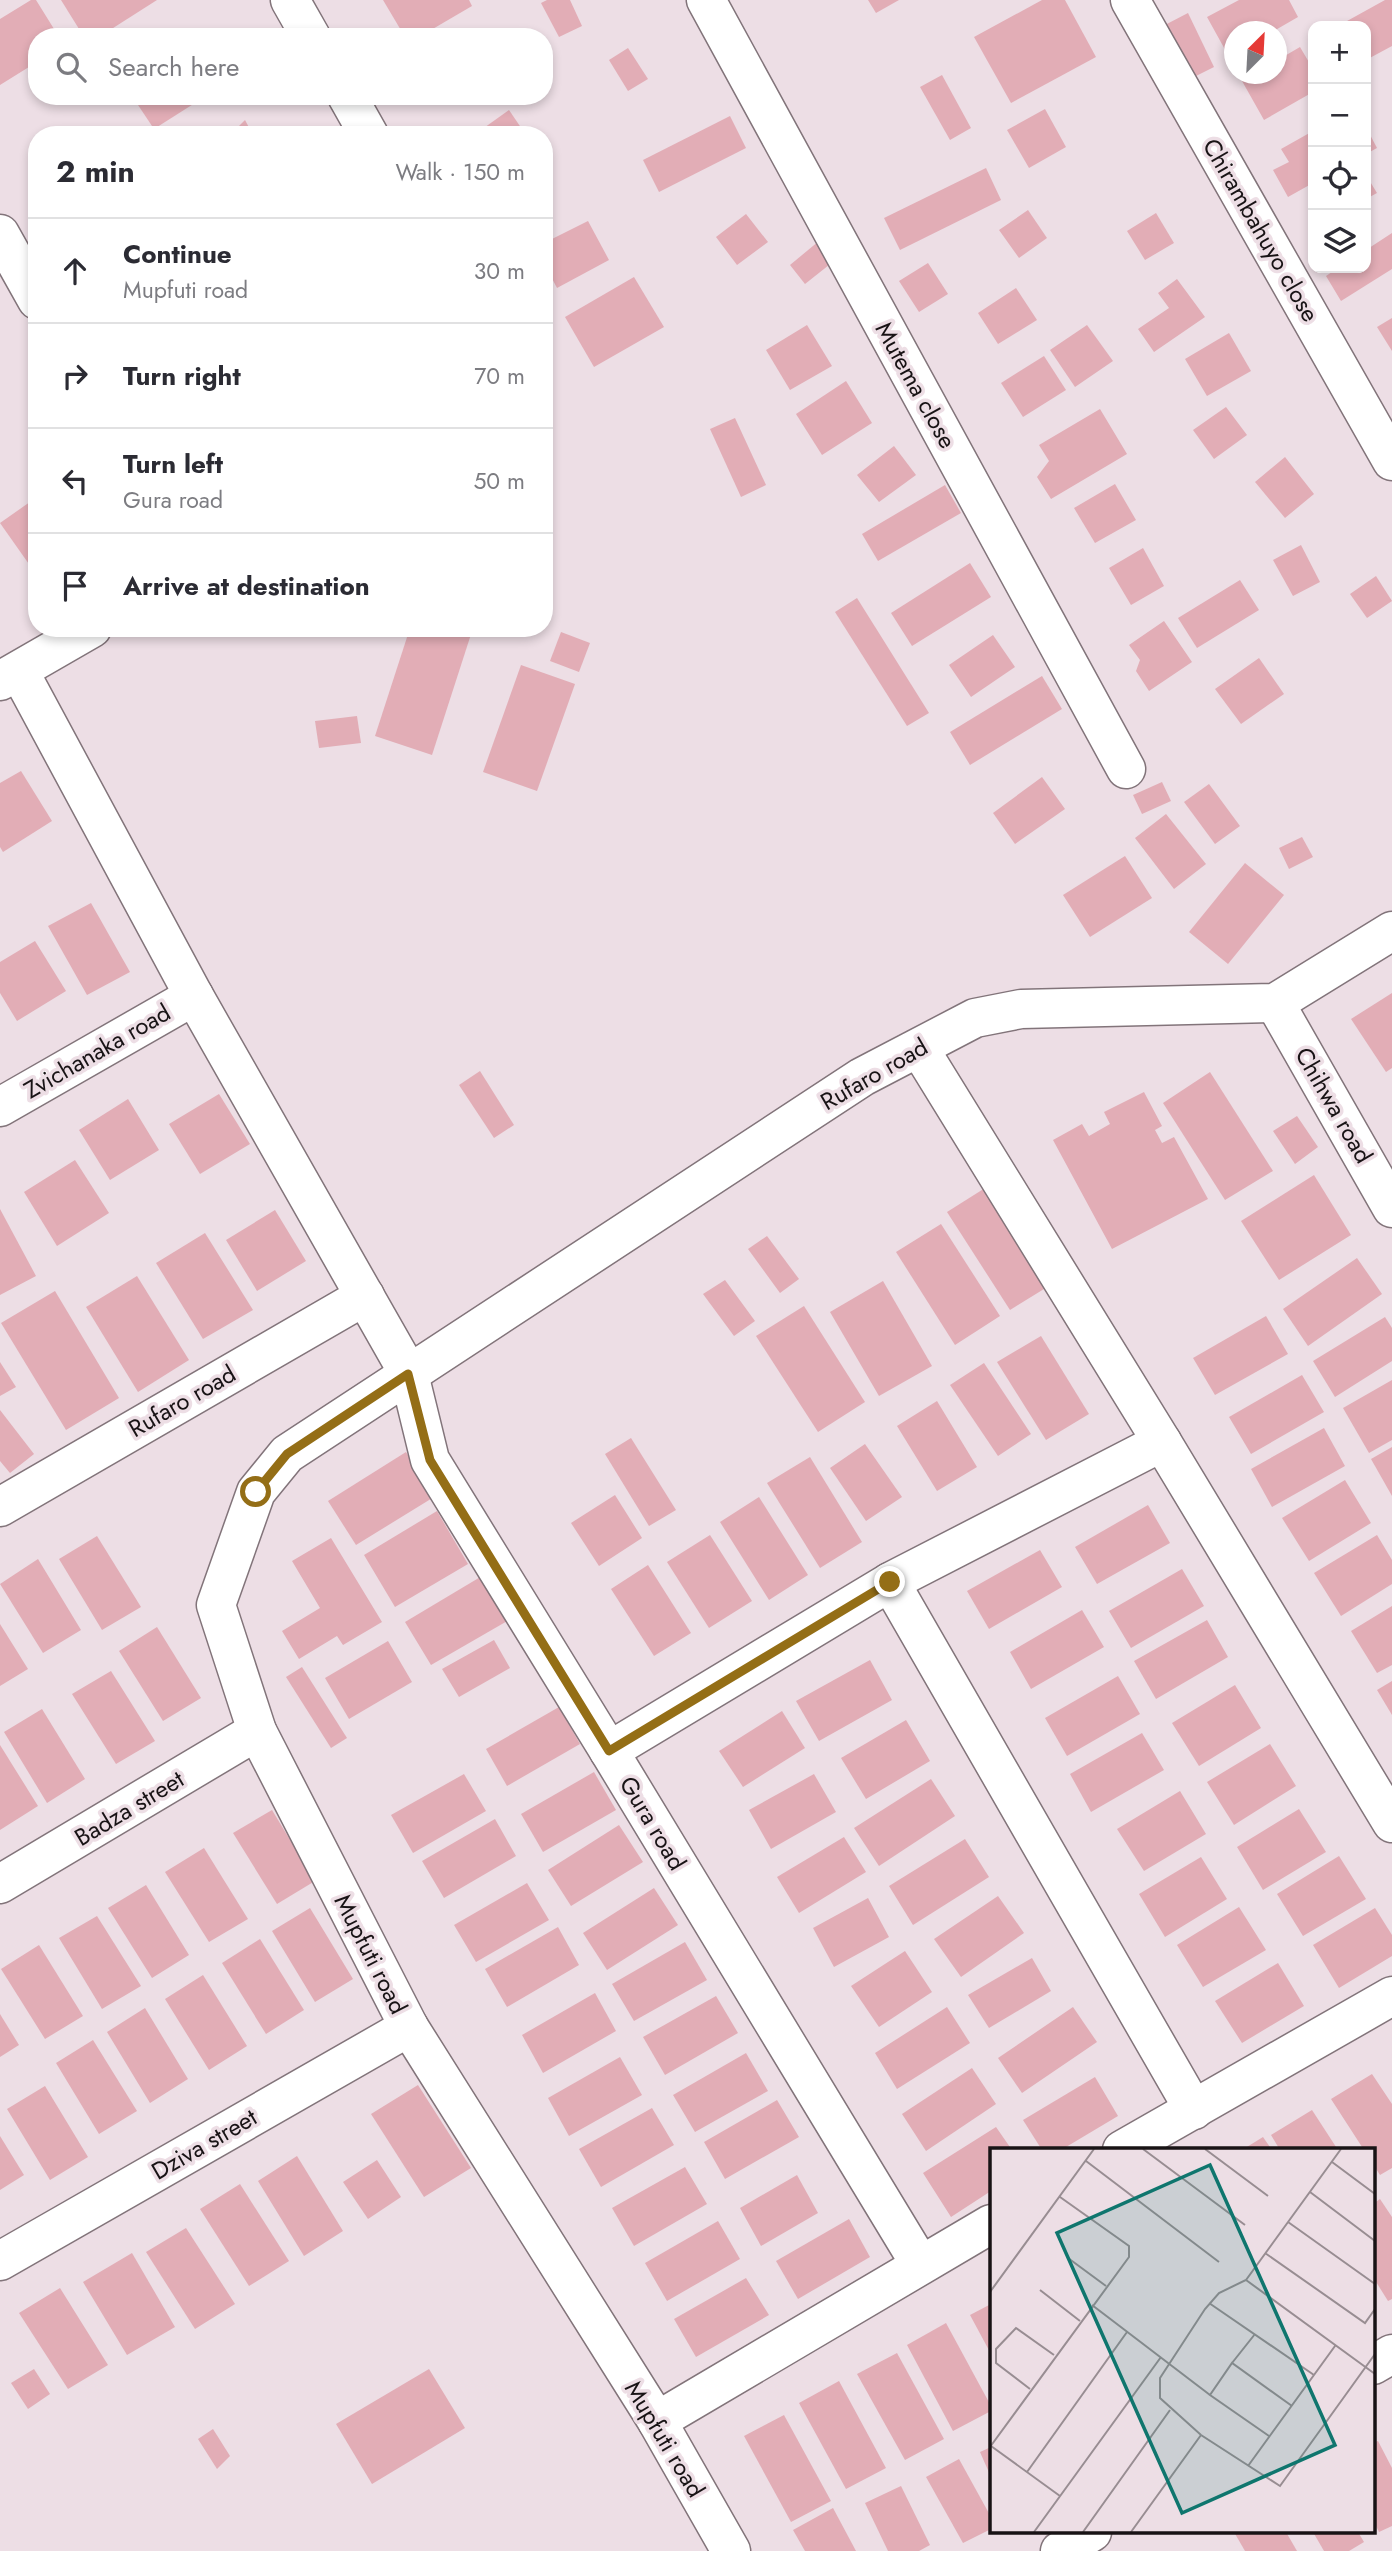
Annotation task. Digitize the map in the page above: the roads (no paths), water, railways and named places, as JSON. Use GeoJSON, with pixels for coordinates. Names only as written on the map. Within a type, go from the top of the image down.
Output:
{"type":"FeatureCollection","features":[{"type":"Feature","properties":{"kind":"street"},"geometry":{"type":"LineString","coordinates":[[290,0],[307,28]]}},
{"type":"Feature","properties":{"kind":"street","name":"Mutema close"},"geometry":{"type":"LineString","coordinates":[[706,0],[1126,769]]}},
{"type":"Feature","properties":{"kind":"street","name":"Chirambahuyo close"},"geometry":{"type":"LineString","coordinates":[[1130,0],[1392,461]]}},
{"type":"Feature","properties":{"kind":"street"},"geometry":{"type":"LineString","coordinates":[[351,105],[364,126]]}},
{"type":"Feature","properties":{"kind":"street"},"geometry":{"type":"LineString","coordinates":[[0,234],[28,284]]}},
{"type":"Feature","properties":{"kind":"street"},"geometry":{"type":"LineString","coordinates":[[77,637],[10,676],[408,1374],[430,1460],[609,1751]]}},
{"type":"Feature","properties":{"kind":"street"},"geometry":{"type":"LineString","coordinates":[[1275,1003],[1392,931]]}},
{"type":"Feature","properties":{"kind":"street","name":"Zvichanaka road"},"geometry":{"type":"LineString","coordinates":[[0,1107],[194,996]]}},
{"type":"Feature","properties":{"kind":"street","name":"Rufaro road"},"geometry":{"type":"LineString","coordinates":[[408,1374],[862,1077],[975,1018],[1021,1009],[1275,1003]]}},
{"type":"Feature","properties":{"kind":"street","name":"Chihwa road"},"geometry":{"type":"LineString","coordinates":[[1275,1003],[1392,1208]]}},
{"type":"Feature","properties":{"kind":"street"},"geometry":{"type":"LineString","coordinates":[[919,1048],[1162,1441],[1392,1823]]}},
{"type":"Feature","properties":{"kind":"street","name":"Rufaro road"},"geometry":{"type":"LineString","coordinates":[[0,1507],[365,1296]]}},
{"type":"Feature","properties":{"kind":"street","name":"Mupfuti road"},"geometry":{"type":"LineString","coordinates":[[408,1374],[287,1454],[256,1492],[216,1605],[257,1731],[409,2026],[657,2421],[731,2551]]}},
{"type":"Feature","properties":{"kind":"street","name":"Gura road"},"geometry":{"type":"LineString","coordinates":[[920,2264],[609,1751],[890,1582],[1162,1441]]}},
{"type":"Feature","properties":{"kind":"street"},"geometry":{"type":"LineString","coordinates":[[890,1582],[1194,2110]]}},
{"type":"Feature","properties":{"kind":"street","name":"Badza street"},"geometry":{"type":"LineString","coordinates":[[0,1884],[257,1731]]}},
{"type":"Feature","properties":{"kind":"street"},"geometry":{"type":"LineString","coordinates":[[1126,2148],[1392,1996]]}},
{"type":"Feature","properties":{"kind":"street","name":"Dziva street"},"geometry":{"type":"LineString","coordinates":[[0,2261],[409,2026]]}},
{"type":"Feature","properties":{"kind":"street"},"geometry":{"type":"LineString","coordinates":[[657,2421],[990,2225]]}},
{"type":"Feature","properties":{"kind":"street"},"geometry":{"type":"LineString","coordinates":[[1374,2364],[1392,2354]]}},
{"type":"Feature","properties":{"kind":"street"},"geometry":{"type":"LineString","coordinates":[[1060,2551],[1090,2534]]}}]}
